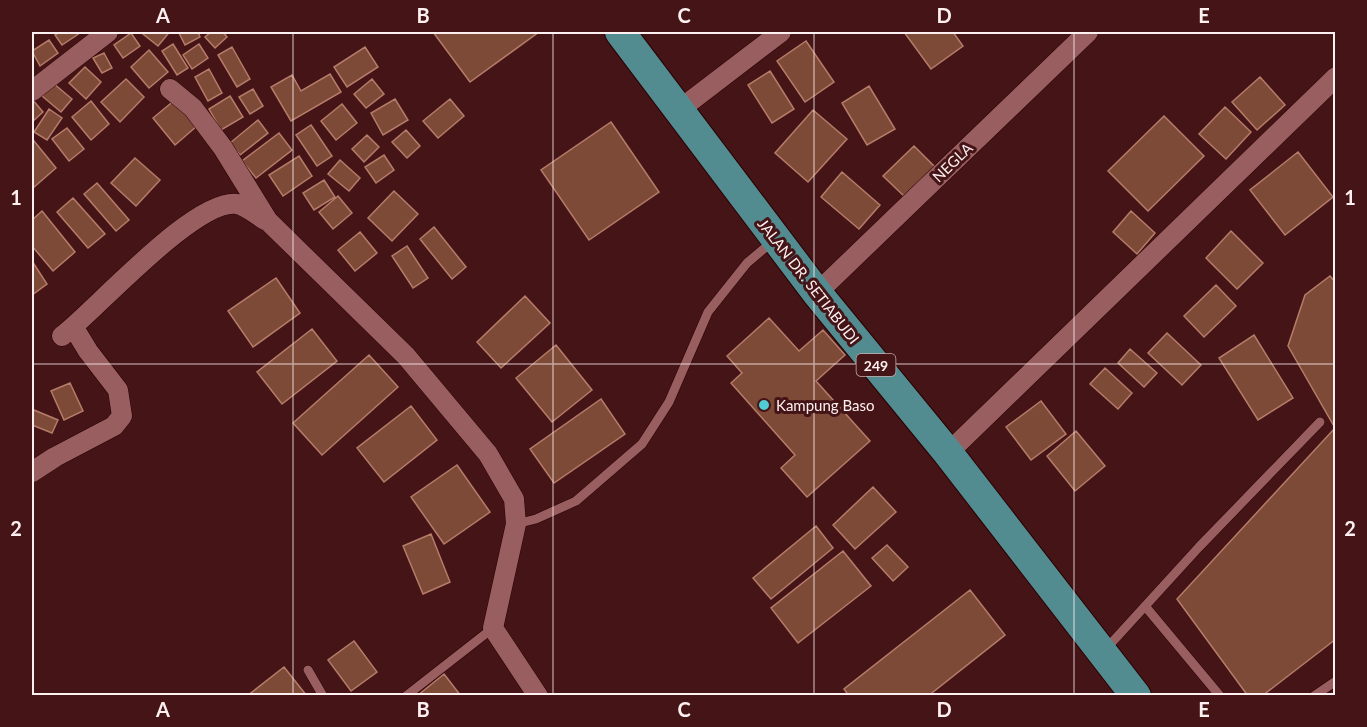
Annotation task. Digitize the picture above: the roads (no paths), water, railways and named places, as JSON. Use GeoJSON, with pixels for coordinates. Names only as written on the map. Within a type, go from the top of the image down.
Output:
{"type":"FeatureCollection","features":[{"type":"Feature","properties":{"kind":"main road","name":"JALAN DR. SETIABUDI"},"geometry":{"type":"LineString","coordinates":[[620,32],[817,293],[948,453],[1136,696]]}},
{"type":"Feature","properties":{"kind":"street"},"geometry":{"type":"LineString","coordinates":[[32,91],[108,32]]}},
{"type":"Feature","properties":{"kind":"street"},"geometry":{"type":"LineString","coordinates":[[679,110],[781,32]]}},
{"type":"Feature","properties":{"kind":"street","name":"NEGLA"},"geometry":{"type":"LineString","coordinates":[[817,293],[1088,32]]}},
{"type":"Feature","properties":{"kind":"street"},"geometry":{"type":"LineString","coordinates":[[948,453],[1335,77]]}},
{"type":"Feature","properties":{"kind":"street"},"geometry":{"type":"LineString","coordinates":[[170,89],[192,108],[223,148],[268,221],[406,356],[489,454],[514,499],[516,524],[494,628],[538,696]]}},
{"type":"Feature","properties":{"kind":"street"},"geometry":{"type":"LineString","coordinates":[[32,472],[55,457],[114,426],[122,416],[118,390],[88,351],[68,332],[123,278],[192,221],[220,207],[237,204],[268,221]]}},
{"type":"Feature","properties":{"kind":"lane"},"geometry":{"type":"LineString","coordinates":[[516,524],[536,519],[576,501],[642,444],[669,402],[708,312],[747,263],[776,239]]}},
{"type":"Feature","properties":{"kind":"lane"},"geometry":{"type":"LineString","coordinates":[[1102,654],[1199,547],[1320,422]]}},
{"type":"Feature","properties":{"kind":"lane"},"geometry":{"type":"LineString","coordinates":[[1145,606],[1220,696]]}},
{"type":"Feature","properties":{"kind":"lane"},"geometry":{"type":"LineString","coordinates":[[406,696],[494,628]]}},
{"type":"Feature","properties":{"kind":"lane"},"geometry":{"type":"LineString","coordinates":[[308,670],[323,696]]}},
{"type":"Feature","properties":{"kind":"lane"},"geometry":{"type":"LineString","coordinates":[[1314,696],[1335,681]]}},
{"type":"Feature","properties":{"kind":"place","name":"Kampung Baso"},"geometry":{"type":"Point","coordinates":[764,405]}}]}
